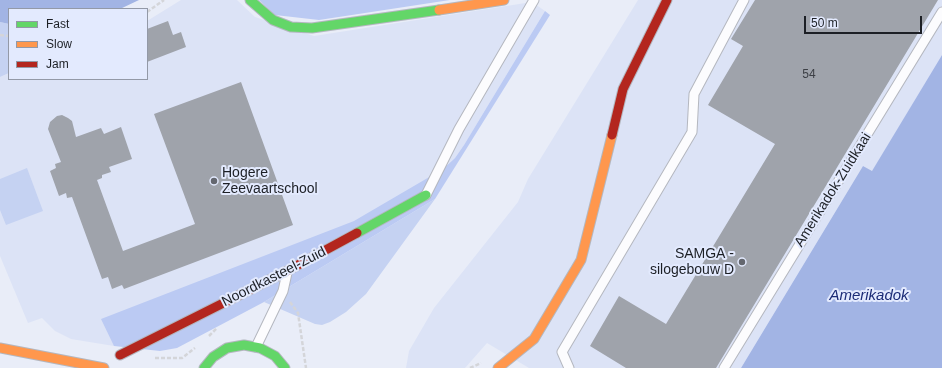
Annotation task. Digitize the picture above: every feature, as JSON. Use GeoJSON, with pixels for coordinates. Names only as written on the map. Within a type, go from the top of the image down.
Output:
{"type":"FeatureCollection","features":[{"type":"Feature","properties":{"kind":"main road"},"geometry":{"type":"LineString","coordinates":[[250,0],[273,20],[292,27],[312,28],[504,0]]}},
{"type":"Feature","properties":{"kind":"main road"},"geometry":{"type":"LineString","coordinates":[[498,368],[534,339],[581,260],[623,89],[667,0]]}},
{"type":"Feature","properties":{"kind":"main road","name":"Noordkasteel-Zuid"},"geometry":{"type":"LineString","coordinates":[[120,355],[287,271],[426,195]]}},
{"type":"Feature","properties":{"kind":"main road"},"geometry":{"type":"LineString","coordinates":[[204,368],[213,357],[227,348],[244,345],[256,347],[275,356],[285,368]]}},
{"type":"Feature","properties":{"kind":"main road"},"geometry":{"type":"LineString","coordinates":[[0,348],[104,368]]}},
{"type":"Feature","properties":{"kind":"lane"},"geometry":{"type":"LineString","coordinates":[[426,195],[459,129],[534,0]]}},
{"type":"Feature","properties":{"kind":"lane"},"geometry":{"type":"LineString","coordinates":[[569,368],[562,352],[692,132],[694,94],[744,0]]}},
{"type":"Feature","properties":{"kind":"lane","name":"Amerikadok-Zuidkaai"},"geometry":{"type":"LineString","coordinates":[[724,368],[942,12]]}},
{"type":"Feature","properties":{"kind":"lane"},"geometry":{"type":"LineString","coordinates":[[256,347],[283,291],[287,271]]}},
{"type":"Feature","properties":{"kind":"path"},"geometry":{"type":"LineString","coordinates":[[148,11],[164,0]]}},
{"type":"Feature","properties":{"kind":"path"},"geometry":{"type":"LineString","coordinates":[[470,368],[482,363]]}},
{"type":"Feature","properties":{"kind":"shaded area","name":"Hogere Zeevaartschool"},"geometry":{"type":"Polygon","coordinates":[[[181,0],[237,0],[255,17],[314,36],[532,2],[545,11],[455,158],[414,193],[114,346],[71,339],[55,331],[42,318],[28,323],[0,256],[0,77],[8,73],[8,80],[148,80],[148,20],[181,0]]]}},
{"type":"Feature","properties":{"kind":"shaded area"},"geometry":{"type":"Polygon","coordinates":[[[259,0],[450,0],[319,20],[275,15],[259,0]]]}},
{"type":"Feature","properties":{"kind":"shaded area"},"geometry":{"type":"Polygon","coordinates":[[[638,0],[942,0],[942,55],[872,172],[863,166],[741,368],[529,368],[487,343],[465,368],[406,368],[409,351],[434,308],[518,202],[528,179],[638,0]]]}},
{"type":"Feature","properties":{"kind":"shaded area"},"geometry":{"type":"Polygon","coordinates":[[[545,11],[550,15],[435,199],[264,302],[177,348],[160,351],[114,346],[101,319],[354,221],[443,169],[455,158],[464,145],[545,11]]]}},
{"type":"Feature","properties":{"kind":"shaded area"},"geometry":{"type":"Polygon","coordinates":[[[0,22],[8,24],[8,73],[0,77],[0,22]]]}},
{"type":"Feature","properties":{"kind":"shaded area"},"geometry":{"type":"Polygon","coordinates":[[[27,168],[43,211],[6,225],[0,210],[0,179],[27,168]]]}},
{"type":"Feature","properties":{"kind":"shaded area"},"geometry":{"type":"Polygon","coordinates":[[[435,199],[366,294],[346,312],[330,322],[322,325],[315,324],[264,302],[435,199]]]}},
{"type":"Feature","properties":{"kind":"water"},"geometry":{"type":"Polygon","coordinates":[[[0,0],[139,0],[122,8],[8,8],[8,24],[0,22],[0,0]]]}},
{"type":"Feature","properties":{"kind":"water","name":"Amerikadok"},"geometry":{"type":"Polygon","coordinates":[[[942,55],[942,368],[741,368],[863,166],[872,171],[942,55]]]}},
{"type":"Feature","properties":{"kind":"building"},"geometry":{"type":"Polygon","coordinates":[[[755,0],[938,0],[716,368],[626,368],[590,346],[619,296],[666,324],[775,144],[708,105],[743,46],[731,39],[755,0]]]}},
{"type":"Feature","properties":{"kind":"building"},"geometry":{"type":"Polygon","coordinates":[[[168,21],[173,35],[181,32],[186,47],[148,62],[148,29],[168,21]]]}},
{"type":"Feature","properties":{"kind":"building"},"geometry":{"type":"Polygon","coordinates":[[[241,82],[293,225],[124,289],[122,285],[112,289],[108,277],[102,279],[72,197],[67,198],[66,193],[59,196],[50,171],[56,168],[55,164],[61,162],[48,129],[50,122],[57,116],[62,115],[68,118],[72,121],[76,137],[101,128],[104,134],[121,127],[132,159],[109,167],[111,172],[102,175],[102,178],[97,180],[123,251],[195,224],[154,114],[241,82]]]}},
{"type":"Feature","properties":{"kind":"traffic: fast"},"geometry":{"type":"LineString","coordinates":[[250,0],[273,20],[291,27],[312,28],[439,10]]}},
{"type":"Feature","properties":{"kind":"traffic: fast"},"geometry":{"type":"LineString","coordinates":[[357,233],[426,195]]}},
{"type":"Feature","properties":{"kind":"traffic: fast"},"geometry":{"type":"LineString","coordinates":[[204,368],[213,357],[227,348],[244,345],[260,348],[275,356],[285,368]]}},
{"type":"Feature","properties":{"kind":"traffic: slow"},"geometry":{"type":"LineString","coordinates":[[439,10],[504,0]]}},
{"type":"Feature","properties":{"kind":"traffic: slow"},"geometry":{"type":"LineString","coordinates":[[498,368],[534,339],[581,260],[612,135]]}},
{"type":"Feature","properties":{"kind":"traffic: slow"},"geometry":{"type":"LineString","coordinates":[[0,348],[104,368]]}},
{"type":"Feature","properties":{"kind":"traffic: jam"},"geometry":{"type":"LineString","coordinates":[[612,135],[623,89],[667,0]]}},
{"type":"Feature","properties":{"kind":"traffic: jam"},"geometry":{"type":"LineString","coordinates":[[120,355],[287,271],[357,233]]}},
{"type":"Feature","properties":{"kind":"place","name":"Hogere Zeevaartschool"},"geometry":{"type":"Point","coordinates":[214,181]}},
{"type":"Feature","properties":{"kind":"place","name":"SAMGA - silogebouw D"},"geometry":{"type":"Point","coordinates":[742,262]}}]}
